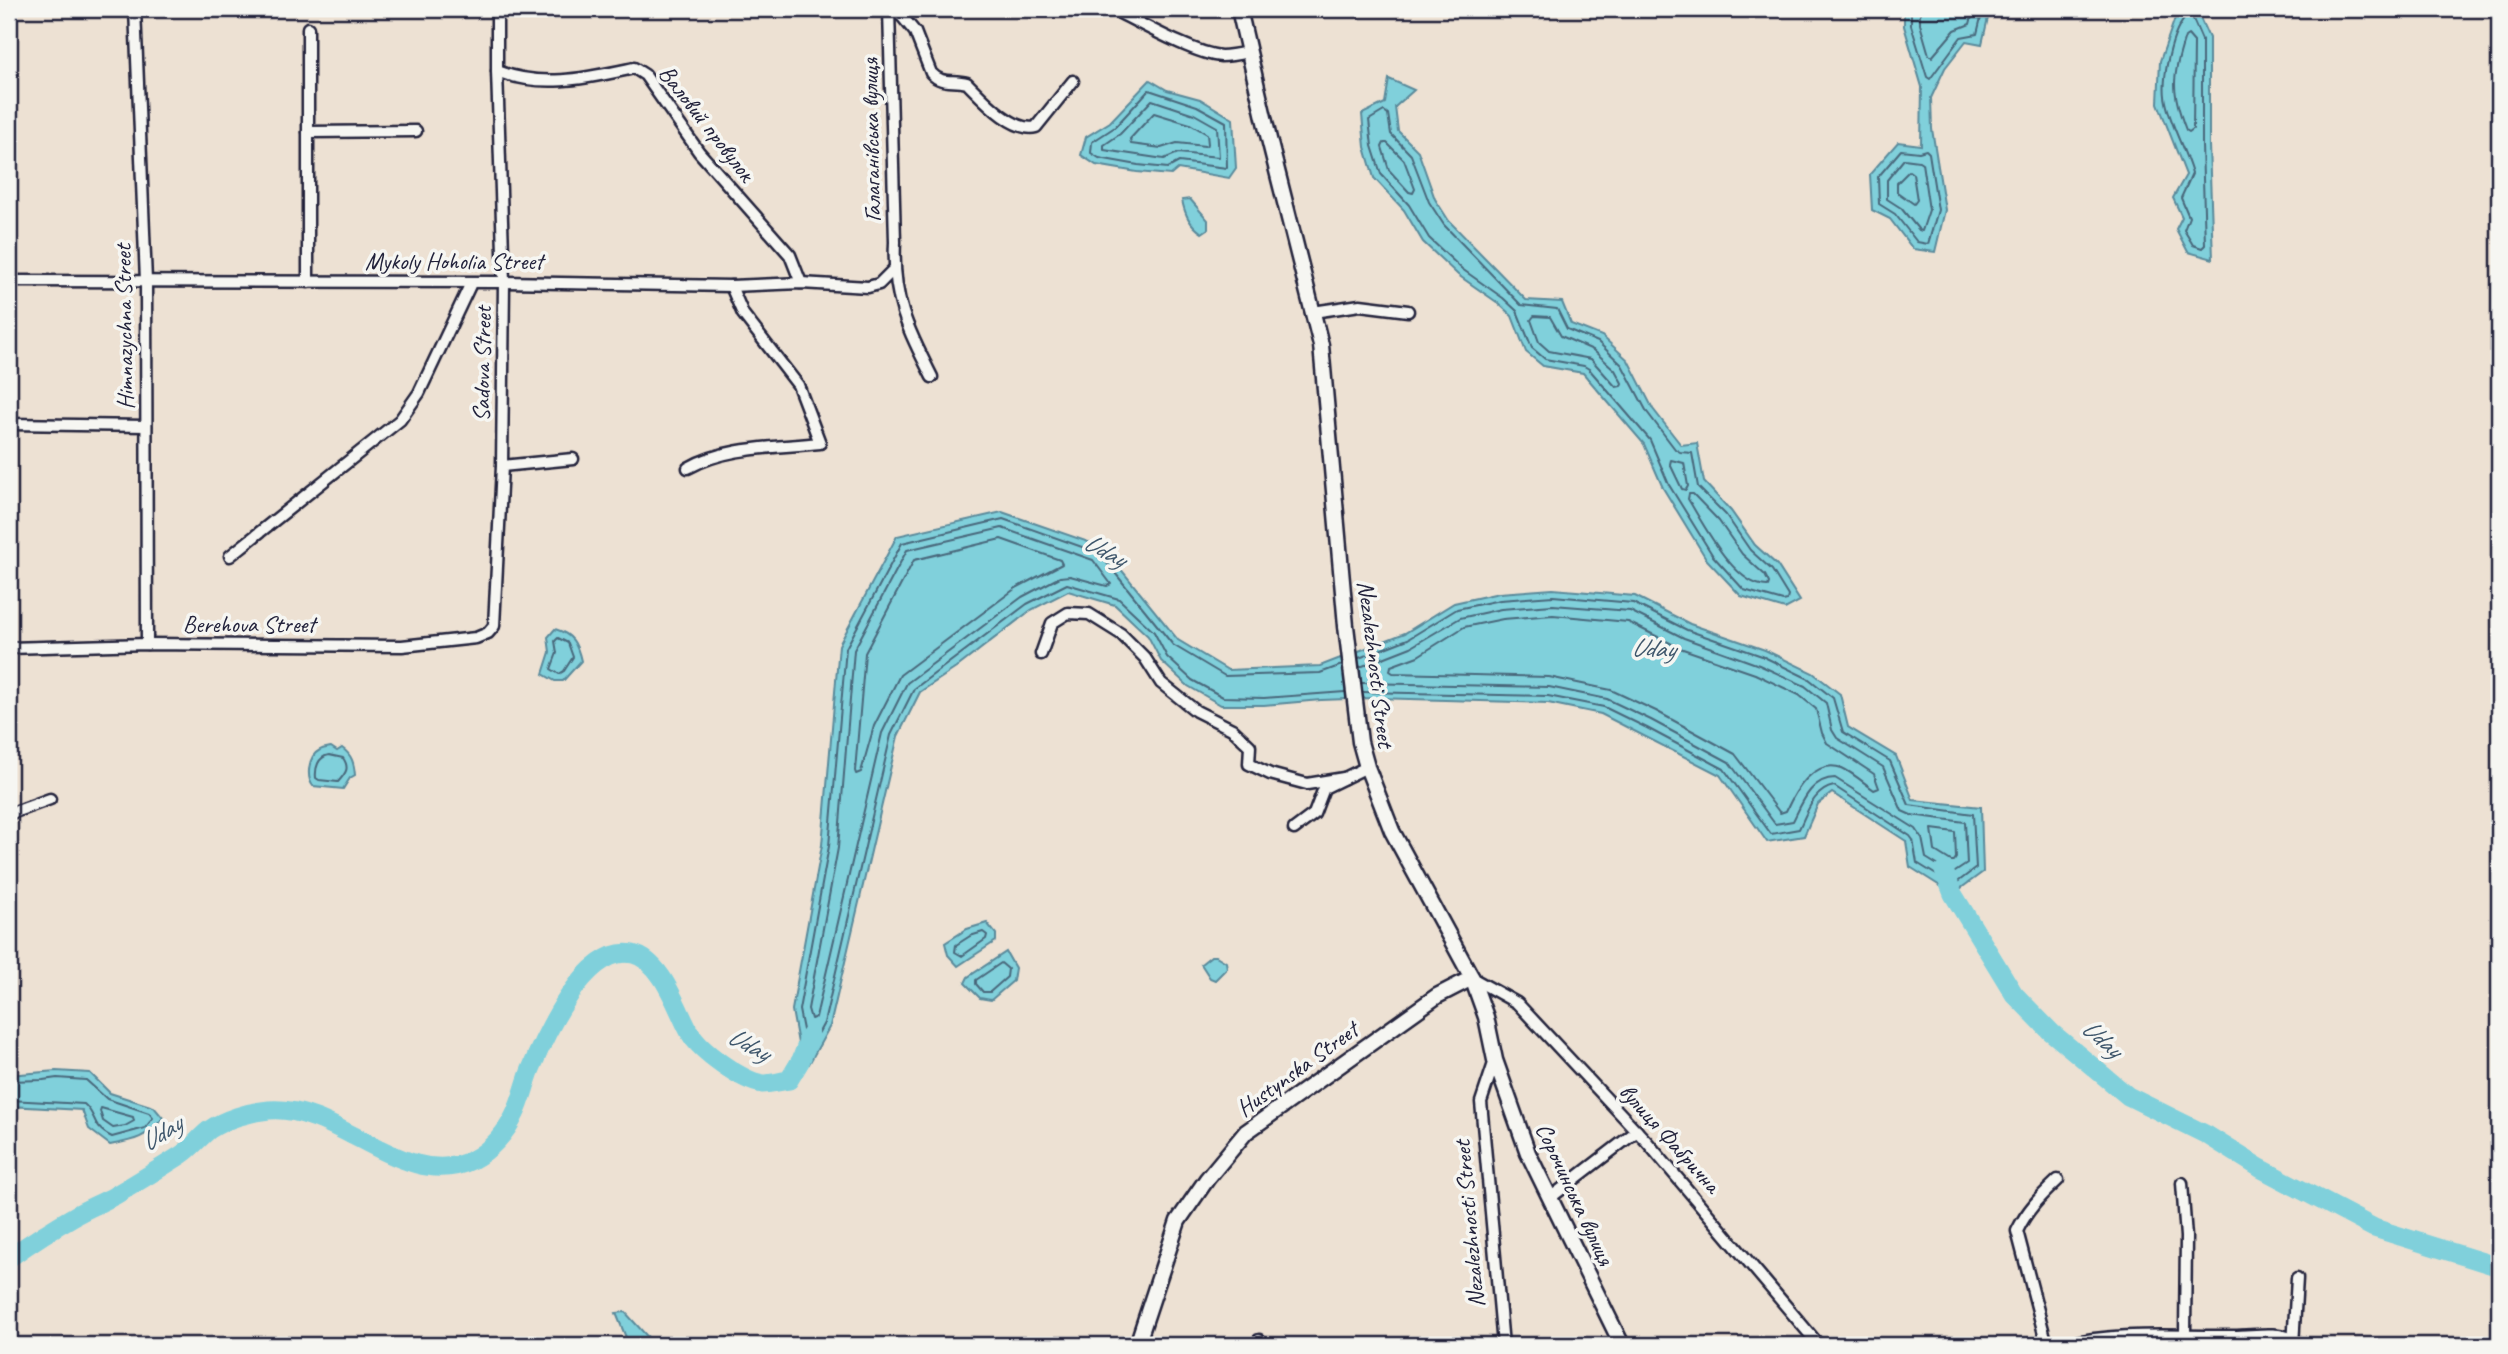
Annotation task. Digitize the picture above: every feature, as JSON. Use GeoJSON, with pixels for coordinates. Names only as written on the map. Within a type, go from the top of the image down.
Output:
{"type":"FeatureCollection","features":[{"type":"Feature","properties":{"kind":"main road","name":"Nezalezhnosti Street"},"geometry":{"type":"LineString","coordinates":[[1240,9],[1248,52],[1321,345],[1346,626],[1360,742],[1392,831],[1472,978],[1486,1017],[1495,1060]]}},
{"type":"Feature","properties":{"kind":"main road","name":"Hustynska Street"},"geometry":{"type":"LineString","coordinates":[[1137,1345],[1178,1220],[1207,1179],[1246,1132],[1437,996],[1472,978]]}},
{"type":"Feature","properties":{"kind":"main road","name":"Сорочинська вулиця"},"geometry":{"type":"LineString","coordinates":[[1495,1060],[1528,1153],[1622,1345]]}},
{"type":"Feature","properties":{"kind":"street","name":"Himnazychna Street"},"geometry":{"type":"LineString","coordinates":[[135,9],[146,281],[147,644]]}},
{"type":"Feature","properties":{"kind":"street","name":"Sadova Street"},"geometry":{"type":"LineString","coordinates":[[488,633],[494,626],[496,616],[502,467],[504,282],[497,9]]}},
{"type":"Feature","properties":{"kind":"street","name":"Галаганівська вулиця"},"geometry":{"type":"LineString","coordinates":[[889,9],[895,242],[893,270],[905,321],[932,377]]}},
{"type":"Feature","properties":{"kind":"street"},"geometry":{"type":"LineString","coordinates":[[896,9],[915,32],[936,78],[944,82],[967,83],[994,111],[1024,127],[1036,127],[1073,81]]}},
{"type":"Feature","properties":{"kind":"street"},"geometry":{"type":"LineString","coordinates":[[1118,12],[1213,55],[1248,52]]}},
{"type":"Feature","properties":{"kind":"street"},"geometry":{"type":"LineString","coordinates":[[308,28],[308,282]]}},
{"type":"Feature","properties":{"kind":"street","name":"Валовий провулок"},"geometry":{"type":"LineString","coordinates":[[497,71],[516,78],[564,82],[634,68],[645,75],[706,161],[790,255],[801,284]]}},
{"type":"Feature","properties":{"kind":"street"},"geometry":{"type":"LineString","coordinates":[[308,132],[416,131]]}},
{"type":"Feature","properties":{"kind":"street","name":"Mykoly Hoholia Street"},"geometry":{"type":"LineString","coordinates":[[9,281],[504,282],[732,286],[801,284],[868,287],[879,284],[893,270]]}},
{"type":"Feature","properties":{"kind":"street"},"geometry":{"type":"LineString","coordinates":[[230,556],[400,420],[419,393],[471,283]]}},
{"type":"Feature","properties":{"kind":"street"},"geometry":{"type":"LineString","coordinates":[[688,468],[704,459],[738,451],[820,443],[798,385],[743,314],[732,286]]}},
{"type":"Feature","properties":{"kind":"street"},"geometry":{"type":"LineString","coordinates":[[1313,312],[1360,305],[1408,310]]}},
{"type":"Feature","properties":{"kind":"street"},"geometry":{"type":"LineString","coordinates":[[9,424],[146,426]]}},
{"type":"Feature","properties":{"kind":"street"},"geometry":{"type":"LineString","coordinates":[[502,467],[573,459]]}},
{"type":"Feature","properties":{"kind":"street"},"geometry":{"type":"LineString","coordinates":[[1041,653],[1052,623],[1068,613],[1089,614],[1129,642],[1145,658],[1161,683],[1196,711],[1232,729],[1250,746],[1249,764],[1270,774],[1307,784],[1344,778]]}},
{"type":"Feature","properties":{"kind":"street","name":"Berehova Street"},"geometry":{"type":"LineString","coordinates":[[9,648],[147,644],[402,646],[476,638],[488,633]]}},
{"type":"Feature","properties":{"kind":"street"},"geometry":{"type":"LineString","coordinates":[[1294,829],[1314,814],[1324,788],[1367,767]]}},
{"type":"Feature","properties":{"kind":"street"},"geometry":{"type":"LineString","coordinates":[[9,814],[50,799]]}},
{"type":"Feature","properties":{"kind":"street","name":"вулиця Фабрична"},"geometry":{"type":"LineString","coordinates":[[1472,978],[1517,1003],[1637,1131],[1819,1345]]}},
{"type":"Feature","properties":{"kind":"street","name":"Nezalezhnosti Street"},"geometry":{"type":"LineString","coordinates":[[1495,1060],[1481,1102],[1503,1345]]}},
{"type":"Feature","properties":{"kind":"street"},"geometry":{"type":"LineString","coordinates":[[1550,1198],[1637,1131]]}},
{"type":"Feature","properties":{"kind":"street"},"geometry":{"type":"LineString","coordinates":[[2047,1345],[2017,1231],[2038,1198],[2058,1180]]}},
{"type":"Feature","properties":{"kind":"street"},"geometry":{"type":"LineString","coordinates":[[2182,1183],[2186,1237],[2185,1335]]}},
{"type":"Feature","properties":{"kind":"street"},"geometry":{"type":"LineString","coordinates":[[2061,1345],[2124,1334],[2271,1334],[2293,1342],[2297,1278]]}},
{"type":"Feature","properties":{"kind":"water"},"geometry":{"type":"Polygon","coordinates":[[[1904,9],[1990,9],[1982,44],[1966,41],[1945,68],[1931,98],[1932,129],[1945,210],[1935,252],[1913,249],[1890,219],[1872,210],[1870,174],[1898,142],[1921,145],[1922,87],[1904,26],[1904,9]]]}},
{"type":"Feature","properties":{"kind":"water"},"geometry":{"type":"Polygon","coordinates":[[[2184,9],[2196,9],[2209,38],[2213,259],[2188,252],[2176,229],[2182,217],[2173,198],[2186,175],[2158,103],[2160,61],[2175,18],[2184,9]]]}},
{"type":"Feature","properties":{"kind":"water"},"geometry":{"type":"Polygon","coordinates":[[[1389,79],[1414,90],[1395,107],[1398,131],[1418,151],[1435,199],[1449,221],[1526,300],[1562,302],[1571,324],[1602,336],[1628,360],[1653,409],[1681,445],[1697,443],[1704,482],[1731,511],[1755,545],[1777,565],[1800,601],[1785,609],[1741,596],[1707,560],[1663,488],[1644,444],[1583,373],[1543,366],[1526,352],[1512,316],[1458,275],[1423,242],[1404,210],[1374,178],[1365,147],[1362,114],[1385,103],[1389,79]]]}},
{"type":"Feature","properties":{"kind":"water"},"geometry":{"type":"Polygon","coordinates":[[[1150,80],[1167,90],[1200,99],[1233,119],[1236,168],[1229,178],[1178,169],[1171,175],[1137,172],[1096,165],[1081,155],[1086,137],[1110,122],[1150,80]]]}},
{"type":"Feature","properties":{"kind":"water"},"geometry":{"type":"Polygon","coordinates":[[[1190,199],[1208,220],[1208,229],[1202,233],[1191,223],[1185,210],[1182,200],[1190,199]]]}},
{"type":"Feature","properties":{"kind":"water"},"geometry":{"type":"Polygon","coordinates":[[[1002,512],[1103,547],[1178,640],[1228,670],[1320,666],[1405,633],[1454,603],[1499,593],[1553,589],[1635,596],[1690,624],[1765,650],[1813,673],[1840,694],[1848,727],[1896,756],[1913,800],[1981,807],[1983,872],[1953,894],[1910,867],[1906,841],[1832,793],[1818,804],[1804,836],[1767,842],[1720,775],[1601,714],[1548,703],[1374,698],[1221,705],[1188,686],[1161,661],[1148,636],[1115,605],[1068,591],[1031,610],[920,692],[898,736],[830,1026],[809,1064],[801,1060],[792,1010],[822,845],[839,645],[897,536],[1002,512]]]}},
{"type":"Feature","properties":{"kind":"water"},"geometry":{"type":"Polygon","coordinates":[[[555,629],[573,640],[581,661],[563,681],[555,681],[543,674],[550,652],[548,637],[555,629]]]}},
{"type":"Feature","properties":{"kind":"water"},"geometry":{"type":"Polygon","coordinates":[[[331,747],[337,751],[342,748],[353,763],[355,775],[343,789],[313,786],[309,777],[313,757],[321,749],[331,747]]]}},
{"type":"Feature","properties":{"kind":"water"},"geometry":{"type":"Polygon","coordinates":[[[987,923],[996,934],[996,941],[958,966],[948,955],[945,943],[967,929],[987,923]]]}},
{"type":"Feature","properties":{"kind":"water"},"geometry":{"type":"Polygon","coordinates":[[[1006,952],[1015,968],[1013,981],[991,1000],[980,998],[965,983],[968,977],[1006,952]]]}},
{"type":"Feature","properties":{"kind":"water"},"geometry":{"type":"Polygon","coordinates":[[[1211,956],[1226,962],[1227,968],[1215,980],[1210,978],[1201,964],[1211,956]]]}},
{"type":"Feature","properties":{"kind":"water"},"geometry":{"type":"Polygon","coordinates":[[[56,1071],[90,1073],[110,1093],[154,1107],[163,1118],[140,1137],[110,1145],[89,1129],[82,1110],[9,1106],[9,1075],[56,1071]]]}},
{"type":"Feature","properties":{"kind":"water"},"geometry":{"type":"Polygon","coordinates":[[[625,1312],[655,1345],[629,1345],[616,1313],[625,1312]]]}},
{"type":"Feature","properties":{"kind":"waterway","name":"Uday"},"geometry":{"type":"LineString","coordinates":[[1944,871],[1953,894],[2014,994],[2051,1032],[2128,1096],[2207,1135],[2260,1168],[2374,1228],[2499,1267]]}},
{"type":"Feature","properties":{"kind":"waterway","name":"Uday"},"geometry":{"type":"LineString","coordinates":[[9,1258],[59,1225],[114,1196],[181,1155],[215,1126],[253,1112],[295,1112],[321,1120],[397,1157],[422,1165],[447,1167],[472,1160],[491,1146],[512,1121],[537,1054],[570,995],[599,963],[616,955],[633,954],[644,958],[653,966],[668,988],[695,1040],[722,1064],[754,1082],[766,1084],[789,1080],[801,1060],[810,1036]]}}]}
